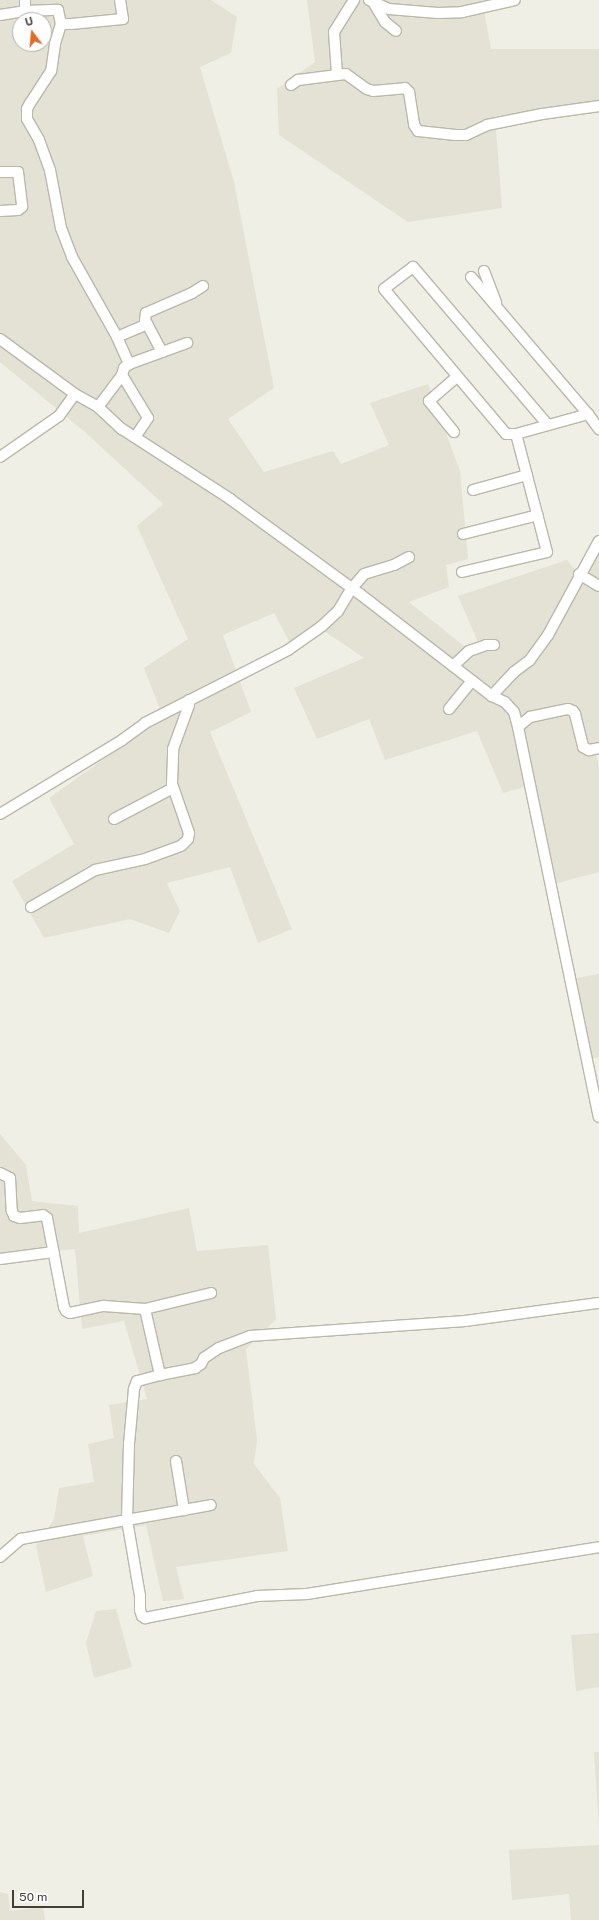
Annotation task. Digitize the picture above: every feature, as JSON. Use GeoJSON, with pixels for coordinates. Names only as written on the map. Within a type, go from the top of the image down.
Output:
{"type":"FeatureCollection","features":[{"type":"Feature","properties":{"kind":"street"},"geometry":{"type":"LineString","coordinates":[[25,0],[25,11]]}},
{"type":"Feature","properties":{"kind":"street"},"geometry":{"type":"LineString","coordinates":[[61,24],[123,19],[120,0]]}},
{"type":"Feature","properties":{"kind":"street"},"geometry":{"type":"LineString","coordinates":[[338,74],[334,32],[354,0]]}},
{"type":"Feature","properties":{"kind":"street"},"geometry":{"type":"LineString","coordinates":[[371,1],[389,9],[438,13],[462,12],[515,0]]}},
{"type":"Feature","properties":{"kind":"street"},"geometry":{"type":"LineString","coordinates":[[371,1],[385,22],[396,31]]}},
{"type":"Feature","properties":{"kind":"street"},"geometry":{"type":"LineString","coordinates":[[0,15],[58,5],[61,24],[55,44],[51,71],[30,103],[26,115],[50,170],[61,228],[72,257],[117,337],[129,364]]}},
{"type":"Feature","properties":{"kind":"street"},"geometry":{"type":"LineString","coordinates":[[291,85],[298,80],[346,74],[364,88],[373,91],[405,88],[409,92],[416,130],[466,135],[487,125],[542,114],[599,106]]}},
{"type":"Feature","properties":{"kind":"street"},"geometry":{"type":"LineString","coordinates":[[0,172],[18,172],[22,207],[18,210],[0,210]]}},
{"type":"Feature","properties":{"kind":"street"},"geometry":{"type":"LineString","coordinates":[[548,425],[413,267],[384,289],[506,434],[516,434],[588,414]]}},
{"type":"Feature","properties":{"kind":"street"},"geometry":{"type":"LineString","coordinates":[[484,271],[498,308]]}},
{"type":"Feature","properties":{"kind":"street"},"geometry":{"type":"LineString","coordinates":[[471,277],[588,414],[599,429]]}},
{"type":"Feature","properties":{"kind":"street"},"geometry":{"type":"LineString","coordinates":[[162,352],[147,324],[145,317],[148,311],[183,298],[203,286]]}},
{"type":"Feature","properties":{"kind":"street"},"geometry":{"type":"LineString","coordinates":[[117,337],[147,324]]}},
{"type":"Feature","properties":{"kind":"street"},"geometry":{"type":"LineString","coordinates":[[0,339],[75,394],[98,408],[135,437],[230,498],[352,588],[492,696],[505,702],[514,712],[599,1118]]}},
{"type":"Feature","properties":{"kind":"street"},"geometry":{"type":"LineString","coordinates":[[98,408],[122,375],[124,368],[129,364],[187,343]]}},
{"type":"Feature","properties":{"kind":"street"},"geometry":{"type":"LineString","coordinates":[[122,375],[148,418],[135,437]]}},
{"type":"Feature","properties":{"kind":"street"},"geometry":{"type":"LineString","coordinates":[[454,432],[429,401],[458,377]]}},
{"type":"Feature","properties":{"kind":"street"},"geometry":{"type":"LineString","coordinates":[[0,457],[59,416],[75,394]]}},
{"type":"Feature","properties":{"kind":"street"},"geometry":{"type":"LineString","coordinates":[[462,572],[547,552],[516,434]]}},
{"type":"Feature","properties":{"kind":"street"},"geometry":{"type":"LineString","coordinates":[[472,490],[527,475]]}},
{"type":"Feature","properties":{"kind":"street"},"geometry":{"type":"LineString","coordinates":[[463,534],[538,515]]}},
{"type":"Feature","properties":{"kind":"street"},"geometry":{"type":"LineString","coordinates":[[492,696],[514,672],[530,660],[548,635],[579,574],[599,541]]}},
{"type":"Feature","properties":{"kind":"street"},"geometry":{"type":"LineString","coordinates":[[0,814],[122,740],[146,723],[188,700],[288,650],[322,626],[338,611],[352,588],[364,574],[394,565],[408,557]]}},
{"type":"Feature","properties":{"kind":"street"},"geometry":{"type":"LineString","coordinates":[[579,574],[599,586]]}},
{"type":"Feature","properties":{"kind":"street"},"geometry":{"type":"LineString","coordinates":[[453,666],[469,651],[486,645],[494,645]]}},
{"type":"Feature","properties":{"kind":"street"},"geometry":{"type":"LineString","coordinates":[[449,709],[472,681]]}},
{"type":"Feature","properties":{"kind":"street"},"geometry":{"type":"LineString","coordinates":[[31,908],[95,870],[145,859],[180,846],[188,839],[189,833],[172,784],[173,749],[189,705],[188,700]]}},
{"type":"Feature","properties":{"kind":"street"},"geometry":{"type":"LineString","coordinates":[[518,727],[530,717],[568,709],[573,711],[575,714],[583,747],[589,750],[599,748]]}},
{"type":"Feature","properties":{"kind":"street"},"geometry":{"type":"LineString","coordinates":[[114,819],[173,788]]}},
{"type":"Feature","properties":{"kind":"street"},"geometry":{"type":"LineString","coordinates":[[0,1173],[10,1178],[12,1211],[14,1216],[20,1218],[43,1215],[47,1218],[64,1307],[70,1313],[104,1306],[145,1309],[211,1293]]}},
{"type":"Feature","properties":{"kind":"street"},"geometry":{"type":"LineString","coordinates":[[0,1259],[54,1252]]}},
{"type":"Feature","properties":{"kind":"street"},"geometry":{"type":"LineString","coordinates":[[599,1303],[465,1321],[250,1336],[219,1348],[195,1368],[137,1381],[134,1389],[129,1444],[127,1520],[140,1596],[140,1610],[145,1618],[256,1596],[307,1594],[599,1547]]}},
{"type":"Feature","properties":{"kind":"street"},"geometry":{"type":"LineString","coordinates":[[145,1309],[160,1375]]}},
{"type":"Feature","properties":{"kind":"street"},"geometry":{"type":"LineString","coordinates":[[176,1461],[184,1510]]}},
{"type":"Feature","properties":{"kind":"street"},"geometry":{"type":"LineString","coordinates":[[0,1557],[21,1538],[211,1505]]}},
{"type":"Feature","properties":{"kind":"shaded area"},"geometry":{"type":"Polygon","coordinates":[[[0,0],[211,0],[237,17],[231,53],[200,67],[234,182],[274,388],[228,419],[264,472],[333,451],[341,464],[389,445],[370,403],[428,384],[460,471],[468,559],[446,565],[449,587],[409,602],[464,646],[478,642],[458,596],[567,560],[580,576],[599,538],[599,749],[596,750],[599,769],[599,872],[554,884],[535,784],[503,793],[477,731],[385,760],[369,719],[317,739],[294,688],[364,658],[324,631],[294,650],[274,613],[223,635],[251,712],[210,732],[292,929],[258,943],[230,867],[167,883],[180,911],[169,933],[130,919],[44,938],[12,881],[74,844],[49,798],[163,717],[144,668],[188,639],[137,526],[163,504],[86,433],[0,362],[0,0]]]}},
{"type":"Feature","properties":{"kind":"shaded area"},"geometry":{"type":"Polygon","coordinates":[[[307,0],[482,0],[491,49],[599,49],[599,104],[495,116],[502,208],[408,222],[279,135],[277,89],[315,62],[307,0]]]}},
{"type":"Feature","properties":{"kind":"shaded area"},"geometry":{"type":"Polygon","coordinates":[[[599,974],[599,1057],[584,1060],[570,979],[599,974]]]}},
{"type":"Feature","properties":{"kind":"shaded area"},"geometry":{"type":"Polygon","coordinates":[[[0,1134],[26,1165],[32,1201],[78,1206],[79,1233],[189,1208],[197,1251],[268,1245],[276,1319],[246,1349],[257,1440],[254,1464],[280,1498],[288,1551],[176,1567],[184,1599],[163,1601],[146,1525],[83,1536],[93,1576],[46,1592],[36,1546],[54,1519],[59,1488],[94,1482],[88,1444],[114,1438],[109,1405],[147,1399],[124,1321],[82,1329],[75,1249],[0,1255],[0,1134]]]}},
{"type":"Feature","properties":{"kind":"shaded area"},"geometry":{"type":"Polygon","coordinates":[[[116,1609],[132,1667],[94,1678],[86,1643],[96,1611],[116,1609]]]}},
{"type":"Feature","properties":{"kind":"shaded area"},"geometry":{"type":"Polygon","coordinates":[[[599,1633],[599,1687],[576,1691],[571,1635],[599,1633]]]}},
{"type":"Feature","properties":{"kind":"shaded area"},"geometry":{"type":"Polygon","coordinates":[[[594,1752],[599,1752],[599,1827],[594,1752]]]}},
{"type":"Feature","properties":{"kind":"shaded area"},"geometry":{"type":"Polygon","coordinates":[[[599,1845],[599,1920],[571,1920],[569,1894],[512,1900],[509,1850],[599,1845]]]}},
{"type":"Feature","properties":{"kind":"shaded area"},"geometry":{"type":"Polygon","coordinates":[[[0,1892],[8,1894],[10,1911],[43,1907],[45,1920],[0,1920],[0,1892]]]}}]}
